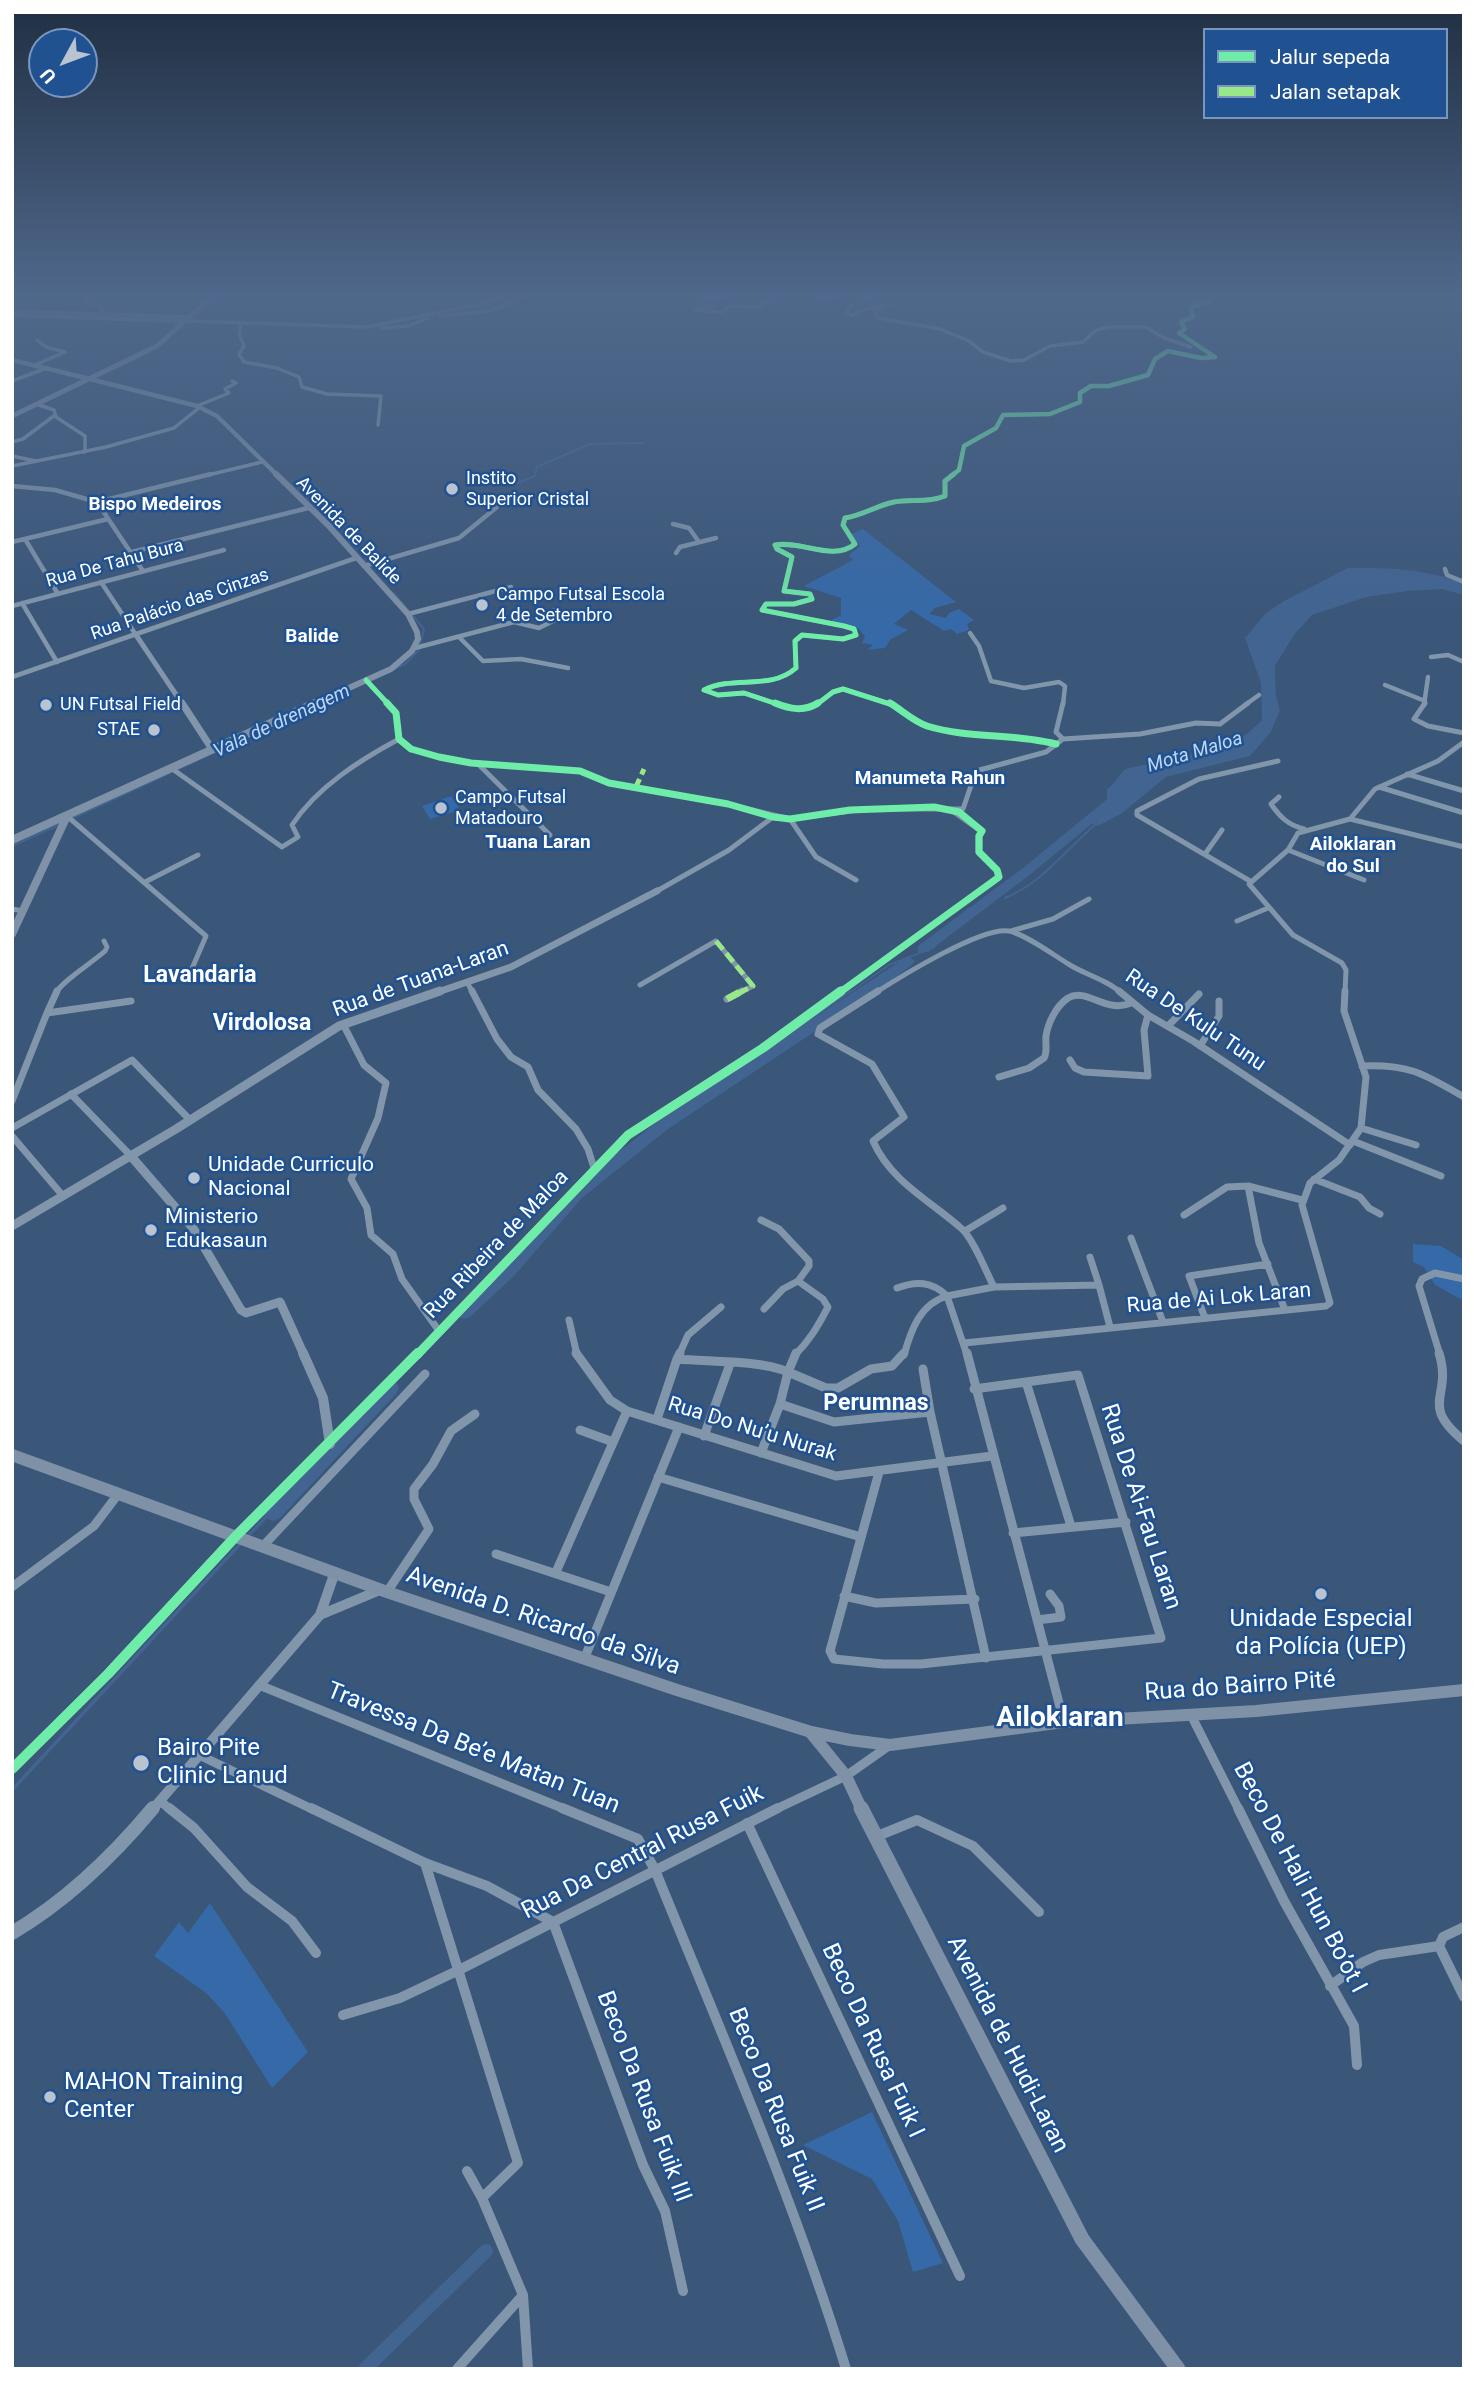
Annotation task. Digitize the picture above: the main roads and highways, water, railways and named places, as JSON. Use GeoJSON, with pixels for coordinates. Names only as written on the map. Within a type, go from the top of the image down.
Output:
{"type":"FeatureCollection","features":[{"type":"Feature","properties":{"kind":"main road"},"geometry":{"type":"LineString","coordinates":[[12,416],[37,404]]}},
{"type":"Feature","properties":{"kind":"main road","name":"Avenida de Balide"},"geometry":{"type":"LineString","coordinates":[[67,816],[212,749],[369,683],[391,669],[415,648],[419,630],[367,565],[356,558],[223,420],[187,404]]}},
{"type":"Feature","properties":{"kind":"main road"},"geometry":{"type":"LineString","coordinates":[[12,934],[67,816]]}},
{"type":"Feature","properties":{"kind":"main road"},"geometry":{"type":"LineString","coordinates":[[12,841],[67,816]]}},
{"type":"Feature","properties":{"kind":"main road","name":"Avenida D. Ricardo da Silva"},"geometry":{"type":"LineString","coordinates":[[12,1456],[383,1591],[811,1732]]}},
{"type":"Feature","properties":{"kind":"main road","name":"Rua do Bairro Pité"},"geometry":{"type":"LineString","coordinates":[[811,1732],[890,1745],[1064,1722],[1256,1711],[1464,1690]]}},
{"type":"Feature","properties":{"kind":"main road","name":"Avenida de Hudi-Laran"},"geometry":{"type":"LineString","coordinates":[[811,1732],[846,1776],[874,1837],[1082,2239],[1178,2369]]}},
{"type":"Feature","properties":{"kind":"waterway"},"geometry":{"type":"LineString","coordinates":[[513,485],[535,476],[537,467],[590,444],[643,443]]}},
{"type":"Feature","properties":{"kind":"waterway","name":"Vala de drenagem"},"geometry":{"type":"LineString","coordinates":[[73,818],[405,664],[419,650],[424,629],[394,593]]}},
{"type":"Feature","properties":{"kind":"waterway","name":"Mota Maloa"},"geometry":{"type":"LineString","coordinates":[[923,949],[1027,871],[1113,800],[1113,789]]}},
{"type":"Feature","properties":{"kind":"waterway"},"geometry":{"type":"LineString","coordinates":[[1005,898],[1043,874],[1097,823]]}},
{"type":"Feature","properties":{"kind":"waterway","name":"Vala de drenagem"},"geometry":{"type":"LineString","coordinates":[[12,846],[61,824]]}},
{"type":"Feature","properties":{"kind":"waterway"},"geometry":{"type":"LineString","coordinates":[[964,913],[969,908]]}},
{"type":"Feature","properties":{"kind":"waterway"},"geometry":{"type":"LineString","coordinates":[[849,993],[889,965],[933,948],[938,942]]}},
{"type":"Feature","properties":{"kind":"waterway","name":"Mota Maloa"},"geometry":{"type":"LineString","coordinates":[[464,1312],[508,1271],[576,1194],[663,1125],[908,961]]}},
{"type":"Feature","properties":{"kind":"waterway"},"geometry":{"type":"LineString","coordinates":[[609,1160],[851,991]]}},
{"type":"Feature","properties":{"kind":"waterway","name":"Mota Maloa"},"geometry":{"type":"LineString","coordinates":[[273,1512],[390,1388]]}},
{"type":"Feature","properties":{"kind":"waterway","name":"Mota Maloa"},"geometry":{"type":"LineString","coordinates":[[248,1536],[350,1429]]}},
{"type":"Feature","properties":{"kind":"waterway"},"geometry":{"type":"LineString","coordinates":[[12,1790],[241,1543]]}},
{"type":"Feature","properties":{"kind":"waterway"},"geometry":{"type":"LineString","coordinates":[[365,2369],[486,2251]]}},
{"type":"Feature","properties":{"kind":"place","name":"Instito Superior Cristal"},"geometry":{"type":"Point","coordinates":[452,489]}},
{"type":"Feature","properties":{"kind":"place","name":"Campo Futsal Escola 4 de Setembro"},"geometry":{"type":"Point","coordinates":[482,605]}},
{"type":"Feature","properties":{"kind":"place","name":"UN Futsal Field"},"geometry":{"type":"Point","coordinates":[46,705]}},
{"type":"Feature","properties":{"kind":"place","name":"STAE"},"geometry":{"type":"Point","coordinates":[154,730]}},
{"type":"Feature","properties":{"kind":"place","name":"Campo Futsal Matadouro"},"geometry":{"type":"Point","coordinates":[441,808]}},
{"type":"Feature","properties":{"kind":"place","name":"Unidade Curriculo Nacional"},"geometry":{"type":"Point","coordinates":[194,1178]}},
{"type":"Feature","properties":{"kind":"place","name":"Ministerio Edukasaun"},"geometry":{"type":"Point","coordinates":[151,1230]}},
{"type":"Feature","properties":{"kind":"place","name":"Unidade Especial da Polícia (UEP)"},"geometry":{"type":"Point","coordinates":[1321,1594]}},
{"type":"Feature","properties":{"kind":"place","name":"Bairo Pite Clinic Lanud"},"geometry":{"type":"Point","coordinates":[141,1763]}},
{"type":"Feature","properties":{"kind":"place","name":"MAHON Training Center"},"geometry":{"type":"Point","coordinates":[50,2097]}},
{"type":"Feature","properties":{"kind":"district","name":"Bispo Medeiros"},"geometry":{"type":"Point","coordinates":[155,505]}},
{"type":"Feature","properties":{"kind":"district","name":"Balide"},"geometry":{"type":"Point","coordinates":[312,637]}},
{"type":"Feature","properties":{"kind":"district","name":"Manumeta Rahun"},"geometry":{"type":"Point","coordinates":[930,779]}},
{"type":"Feature","properties":{"kind":"district","name":"Tuana Laran"},"geometry":{"type":"Point","coordinates":[538,843]}},
{"type":"Feature","properties":{"kind":"district","name":"Ailoklaran do Sul"},"geometry":{"type":"Point","coordinates":[1353,856]}},
{"type":"Feature","properties":{"kind":"district","name":"Lavandaria"},"geometry":{"type":"Point","coordinates":[200,976]}},
{"type":"Feature","properties":{"kind":"district","name":"Virdolosa"},"geometry":{"type":"Point","coordinates":[262,1024]}},
{"type":"Feature","properties":{"kind":"district","name":"Perumnas"},"geometry":{"type":"Point","coordinates":[876,1404]}},
{"type":"Feature","properties":{"kind":"district","name":"Ailoklaran"},"geometry":{"type":"Point","coordinates":[1060,1719]}}]}
